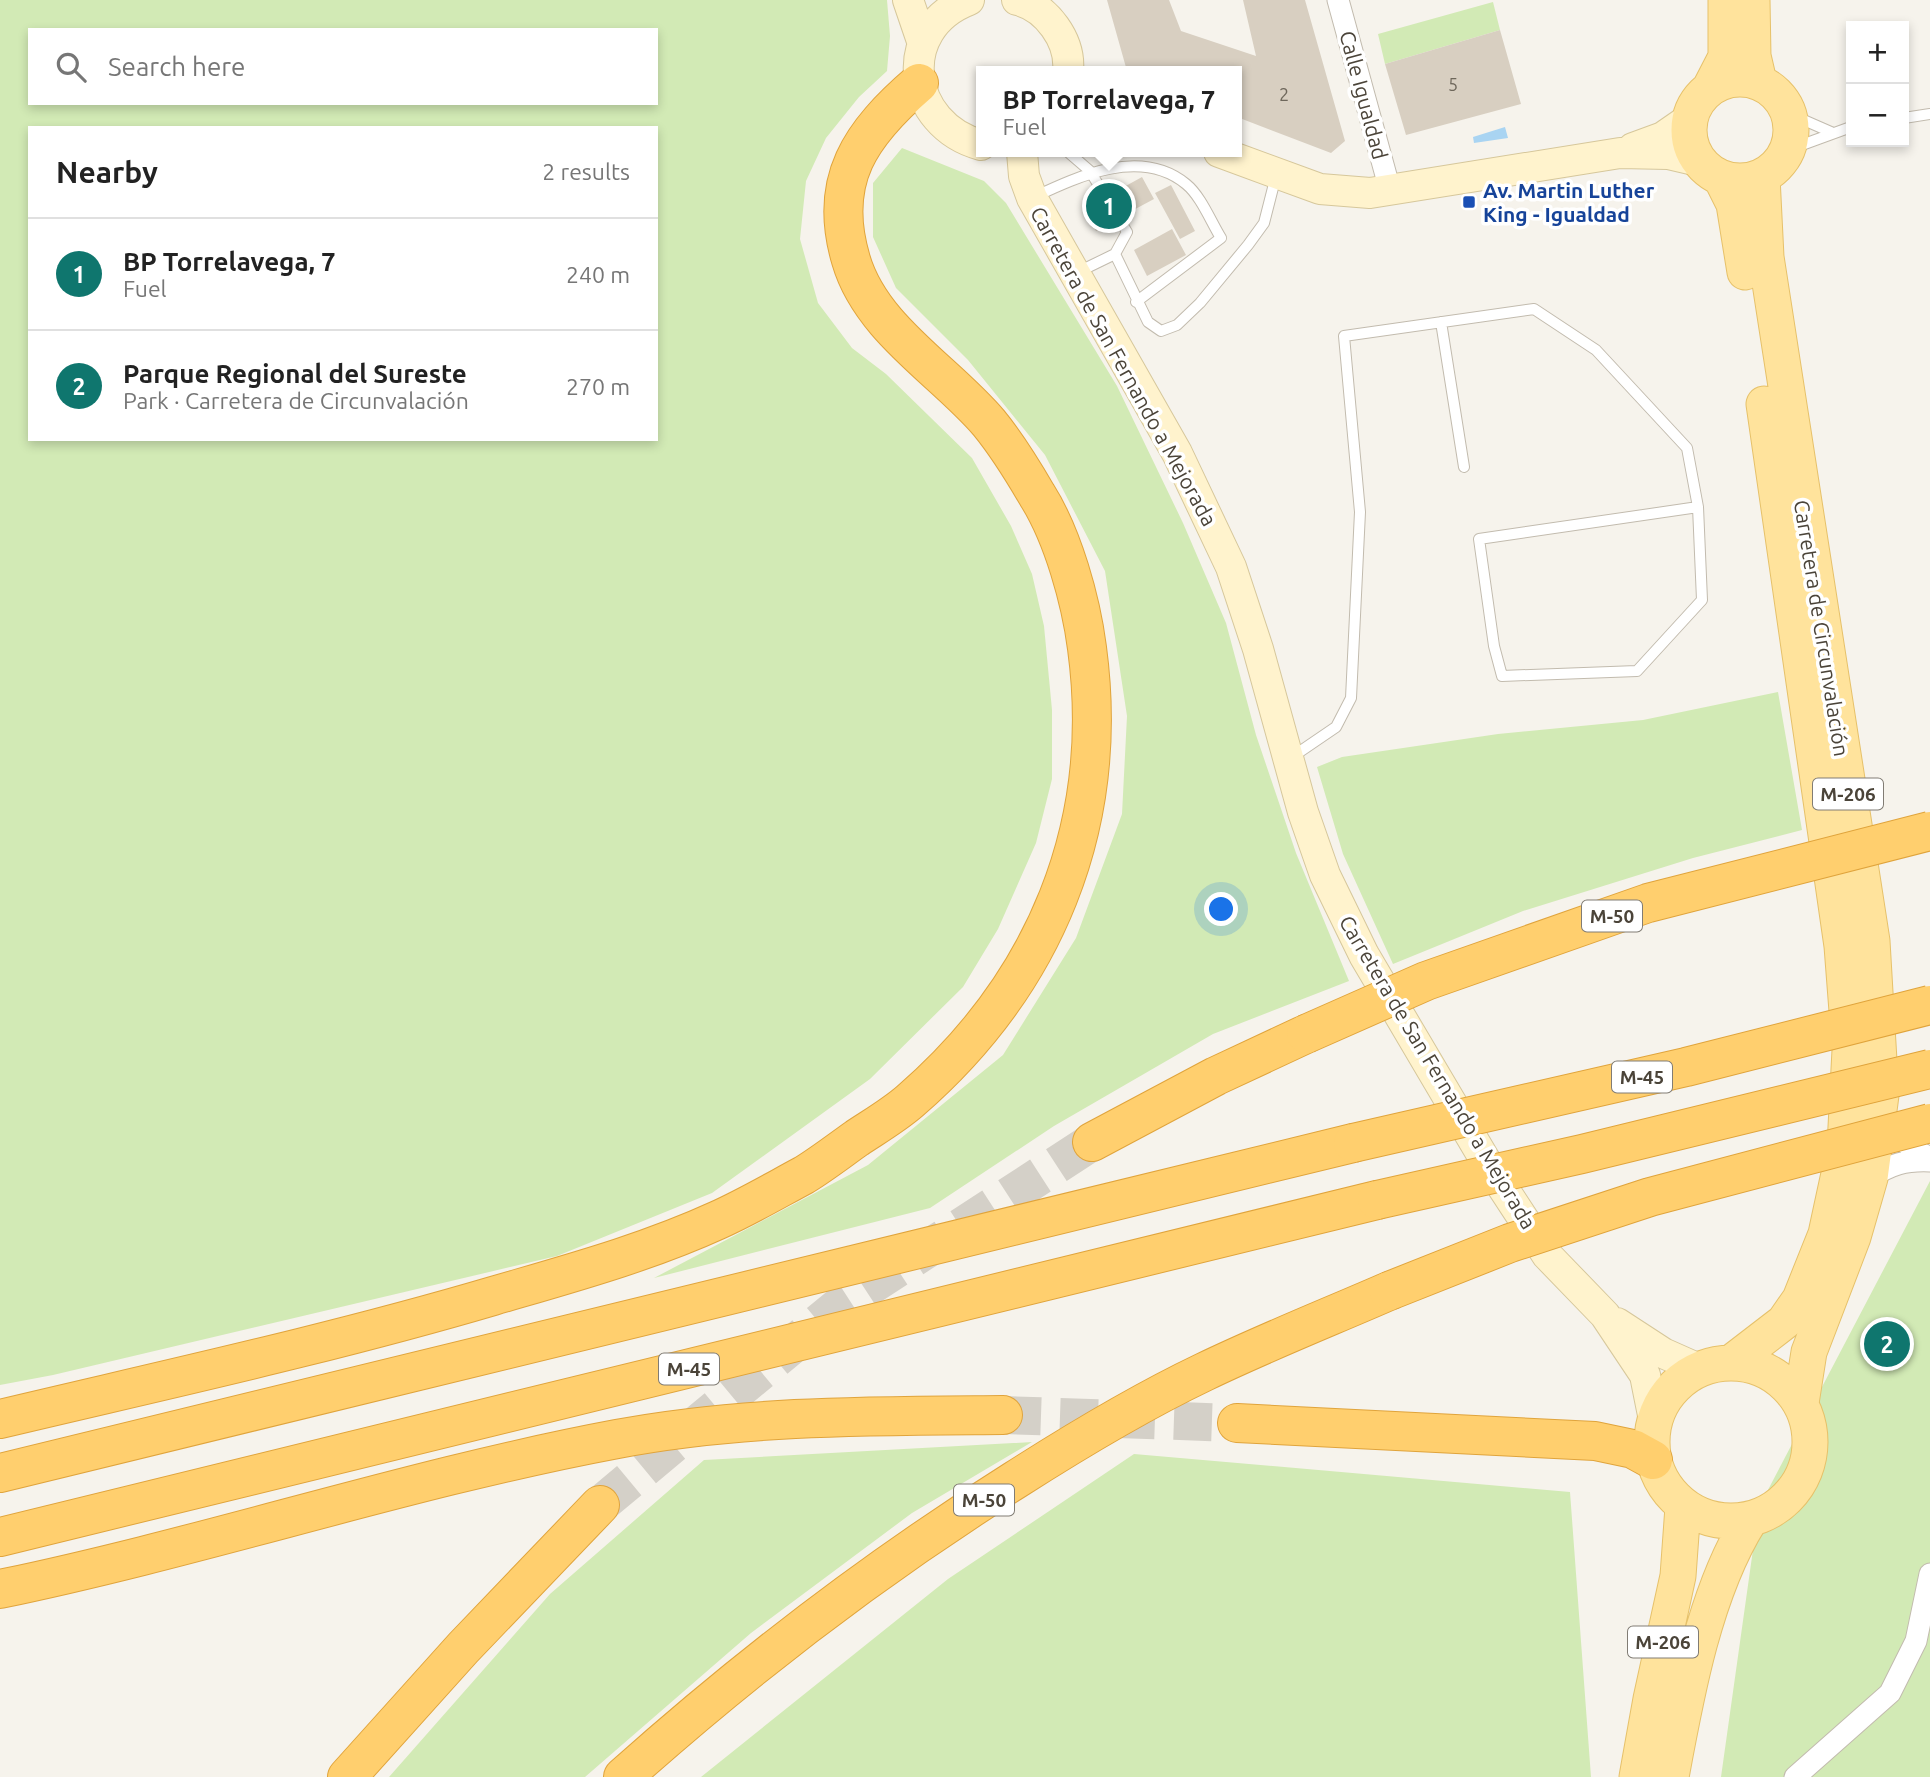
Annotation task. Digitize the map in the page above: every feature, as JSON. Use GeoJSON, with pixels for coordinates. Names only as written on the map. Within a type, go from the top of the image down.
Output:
{"type":"FeatureCollection","features":[{"type":"Feature","properties":{"kind":"highway"},"geometry":{"type":"LineString","coordinates":[[0,1419],[402,1322],[621,1258],[718,1220],[810,1171],[909,1102],[976,1032],[1025,965],[1052,914],[1085,813],[1092,757],[1092,688],[1083,619],[1068,568],[1042,501],[989,424],[869,299],[852,265],[843,225],[844,188],[858,147],[889,109],[919,83]]}},
{"type":"Feature","properties":{"kind":"highway","name":"M-50"},"geometry":{"type":"LineString","coordinates":[[1093,1142],[1216,1076],[1426,981],[1648,903],[1930,831]]}},
{"type":"Feature","properties":{"kind":"highway","name":"M-45"},"geometry":{"type":"LineString","coordinates":[[0,1473],[1353,1143],[1686,1067],[1930,1006]]}},
{"type":"Feature","properties":{"kind":"highway","name":"M-45"},"geometry":{"type":"LineString","coordinates":[[0,1537],[1377,1200],[1582,1154],[1930,1069]]}},
{"type":"Feature","properties":{"kind":"highway","name":"M-50"},"geometry":{"type":"LineString","coordinates":[[623,1777],[733,1680],[827,1607],[959,1515],[1069,1446],[1203,1372],[1388,1291],[1510,1244],[1650,1197],[1930,1123]]}},
{"type":"Feature","properties":{"kind":"highway"},"geometry":{"type":"LineString","coordinates":[[0,1589],[499,1463],[620,1438],[746,1422],[856,1416],[1003,1415]]}},
{"type":"Feature","properties":{"kind":"highway"},"geometry":{"type":"LineString","coordinates":[[1237,1423],[1595,1441],[1633,1449],[1653,1460]]}},
{"type":"Feature","properties":{"kind":"highway"},"geometry":{"type":"LineString","coordinates":[[347,1777],[463,1648],[600,1504]]}},
{"type":"Feature","properties":{"kind":"main road"},"geometry":{"type":"LineString","coordinates":[[1710,88],[1726,57],[1726,0]]}},
{"type":"Feature","properties":{"kind":"main road"},"geometry":{"type":"LineString","coordinates":[[1752,0],[1753,56],[1759,82]]}},
{"type":"Feature","properties":{"kind":"main road"},"geometry":{"type":"LineString","coordinates":[[1689,119],[1699,98],[1710,88],[1732,79],[1759,82],[1777,94],[1785,105],[1791,127],[1788,150],[1781,161],[1762,177],[1741,182],[1710,170]]}},
{"type":"Feature","properties":{"kind":"main road","name":"M-206"},"geometry":{"type":"LineString","coordinates":[[1689,119],[1689,142],[1710,170]]}},
{"type":"Feature","properties":{"kind":"main road","name":"Carretera de Circunvalación"},"geometry":{"type":"LineString","coordinates":[[1710,170],[1734,204],[1741,231],[1842,946],[1850,1050],[1845,1146],[1826,1234],[1800,1299],[1784,1322],[1716,1365]]}},
{"type":"Feature","properties":{"kind":"main road","name":"Carretera de Circunvalación"},"geometry":{"type":"LineString","coordinates":[[1762,177],[1766,257],[1872,941],[1881,1095],[1870,1178],[1853,1237],[1809,1352],[1801,1403]]}},
{"type":"Feature","properties":{"kind":"main road","name":"M-206"},"geometry":{"type":"LineString","coordinates":[[1716,1365],[1758,1367],[1779,1378],[1801,1403],[1811,1443],[1803,1478],[1784,1503],[1749,1521],[1710,1520],[1683,1507],[1663,1485],[1653,1460],[1654,1420],[1672,1388],[1716,1365]]}},
{"type":"Feature","properties":{"kind":"main road","name":"M-206"},"geometry":{"type":"LineString","coordinates":[[1637,1777],[1678,1576],[1683,1507]]}},
{"type":"Feature","properties":{"kind":"main road","name":"M-206"},"geometry":{"type":"LineString","coordinates":[[1671,1777],[1682,1713],[1710,1611],[1739,1538],[1749,1521]]}},
{"type":"Feature","properties":{"kind":"street"},"geometry":{"type":"LineString","coordinates":[[908,0],[923,44]]}},
{"type":"Feature","properties":{"kind":"street","name":"Calle Igualdad"},"geometry":{"type":"LineString","coordinates":[[1338,0],[1390,190]]}},
{"type":"Feature","properties":{"kind":"street"},"geometry":{"type":"LineString","coordinates":[[959,1],[932,28],[923,44],[919,62],[919,83],[928,108],[940,123],[965,140],[976,143]]}},
{"type":"Feature","properties":{"kind":"street"},"geometry":{"type":"LineString","coordinates":[[1021,1],[1046,16],[1062,38],[1067,66]]}},
{"type":"Feature","properties":{"kind":"street"},"geometry":{"type":"LineString","coordinates":[[1620,153],[1664,137],[1689,119]]}},
{"type":"Feature","properties":{"kind":"street"},"geometry":{"type":"LineString","coordinates":[[1232,157],[1321,189],[1370,193],[1620,153],[1668,154],[1710,170]]}},
{"type":"Feature","properties":{"kind":"street"},"geometry":{"type":"LineString","coordinates":[[995,157],[1032,198]]}},
{"type":"Feature","properties":{"kind":"street"},"geometry":{"type":"LineString","coordinates":[[1022,157],[1024,176],[1032,198]]}},
{"type":"Feature","properties":{"kind":"street","name":"Carretera de San Fernando a Mejorada"},"geometry":{"type":"LineString","coordinates":[[1032,198],[1177,453],[1231,567],[1258,649],[1286,761],[1325,876],[1364,955],[1488,1166],[1547,1255],[1605,1315]]}},
{"type":"Feature","properties":{"kind":"street"},"geometry":{"type":"LineString","coordinates":[[1881,1095],[1895,1130],[1910,1147],[1930,1159]]}},
{"type":"Feature","properties":{"kind":"street"},"geometry":{"type":"LineString","coordinates":[[1870,1178],[1905,1160],[1930,1159]]}},
{"type":"Feature","properties":{"kind":"street"},"geometry":{"type":"LineString","coordinates":[[1605,1315],[1663,1353],[1716,1365]]}},
{"type":"Feature","properties":{"kind":"street"},"geometry":{"type":"LineString","coordinates":[[1605,1315],[1645,1375],[1654,1420]]}},
{"type":"Feature","properties":{"kind":"street"},"geometry":{"type":"LineString","coordinates":[[1795,1777],[1890,1693],[1916,1641],[1930,1574]]}},
{"type":"Feature","properties":{"kind":"lane"},"geometry":{"type":"LineString","coordinates":[[1785,105],[1799,118],[1830,132]]}},
{"type":"Feature","properties":{"kind":"lane"},"geometry":{"type":"LineString","coordinates":[[1909,117],[1930,114]]}},
{"type":"Feature","properties":{"kind":"lane"},"geometry":{"type":"LineString","coordinates":[[1788,150],[1846,128]]}},
{"type":"Feature","properties":{"kind":"lane"},"geometry":{"type":"LineString","coordinates":[[1074,157],[1090,171],[1127,232],[1115,254],[1076,273]]}},
{"type":"Feature","properties":{"kind":"lane"},"geometry":{"type":"LineString","coordinates":[[1032,198],[1090,171],[1157,167],[1188,185],[1221,238],[1136,302]]}},
{"type":"Feature","properties":{"kind":"lane"},"geometry":{"type":"LineString","coordinates":[[1115,254],[1148,322],[1161,331],[1177,325],[1200,303],[1264,223],[1277,174]]}},
{"type":"Feature","properties":{"kind":"lane"},"geometry":{"type":"LineString","coordinates":[[1286,761],[1336,727],[1351,698],[1360,512],[1344,336],[1534,309],[1596,350],[1687,448],[1698,507],[1702,600],[1637,671],[1502,676],[1494,646],[1479,539],[1698,507]]}},
{"type":"Feature","properties":{"kind":"lane"},"geometry":{"type":"LineString","coordinates":[[1441,322],[1464,467]]}},
{"type":"Feature","properties":{"kind":"green space"},"geometry":{"type":"Polygon","coordinates":[[[0,0],[887,0],[890,36],[887,71],[859,97],[826,138],[806,181],[800,239],[818,303],[852,348],[886,374],[972,458],[1011,526],[1032,574],[1044,626],[1052,710],[1052,779],[1036,843],[998,929],[963,987],[870,1079],[712,1193],[557,1256],[53,1375],[0,1385],[0,0]]]}},
{"type":"Feature","properties":{"kind":"green space"},"geometry":{"type":"Polygon","coordinates":[[[1493,2],[1500,30],[1385,64],[1378,34],[1493,2]]]}},
{"type":"Feature","properties":{"kind":"green space"},"geometry":{"type":"Polygon","coordinates":[[[902,148],[984,181],[1006,203],[1117,386],[1183,523],[1226,623],[1256,735],[1296,853],[1349,981],[1213,1034],[1054,1126],[930,1208],[654,1278],[868,1165],[1003,1055],[1076,938],[1122,814],[1127,716],[1105,571],[1045,455],[968,360],[896,288],[873,237],[873,183],[902,148]]]}},
{"type":"Feature","properties":{"kind":"green space"},"geometry":{"type":"Polygon","coordinates":[[[1778,692],[1802,830],[1693,858],[1523,911],[1393,964],[1343,854],[1317,767],[1342,757],[1498,734],[1643,720],[1778,692]]]}},
{"type":"Feature","properties":{"kind":"green space"},"geometry":{"type":"Polygon","coordinates":[[[1930,1181],[1930,1777],[1721,1777],[1759,1507],[1930,1181]]]}},
{"type":"Feature","properties":{"kind":"green space"},"geometry":{"type":"Polygon","coordinates":[[[1032,1442],[912,1513],[751,1633],[585,1777],[389,1777],[550,1594],[704,1460],[1032,1442]]]}},
{"type":"Feature","properties":{"kind":"green space"},"geometry":{"type":"Polygon","coordinates":[[[1134,1454],[1570,1492],[1591,1777],[701,1777],[948,1579],[1134,1454]]]}},
{"type":"Feature","properties":{"kind":"water"},"geometry":{"type":"Polygon","coordinates":[[[1505,127],[1508,138],[1474,143],[1473,137],[1505,127]]]}},
{"type":"Feature","properties":{"kind":"building"},"geometry":{"type":"Polygon","coordinates":[[[1107,0],[1169,0],[1181,31],[1256,56],[1243,0],[1305,0],[1345,141],[1331,153],[1242,119],[1242,66],[1126,66],[1107,0]]]}},
{"type":"Feature","properties":{"kind":"building"},"geometry":{"type":"Polygon","coordinates":[[[1500,30],[1521,104],[1406,135],[1385,64],[1500,30]]]}},
{"type":"Feature","properties":{"kind":"building"},"geometry":{"type":"Polygon","coordinates":[[[1142,177],[1154,199],[1126,214],[1113,193],[1142,177]]]}},
{"type":"Feature","properties":{"kind":"building"},"geometry":{"type":"Polygon","coordinates":[[[1171,185],[1195,231],[1180,239],[1155,193],[1171,185]]]}},
{"type":"Feature","properties":{"kind":"building"},"geometry":{"type":"Polygon","coordinates":[[[1099,201],[1112,222],[1096,231],[1085,208],[1099,201]]]}},
{"type":"Feature","properties":{"kind":"building"},"geometry":{"type":"Polygon","coordinates":[[[1172,229],[1186,255],[1147,276],[1134,250],[1172,229]]]}},
{"type":"Feature","properties":{"kind":"tunnel"},"geometry":{"type":"LineString","coordinates":[[600,1505],[838,1307],[1092,1142]]}},
{"type":"Feature","properties":{"kind":"tunnel"},"geometry":{"type":"LineString","coordinates":[[1003,1415],[1237,1423]]}},
{"type":"Feature","properties":{"kind":"place","name":"Av. Martin Luther King - Igualdad"},"geometry":{"type":"Point","coordinates":[1469,202]}},
{"type":"Feature","properties":{"kind":"place","name":"BP Torrelavega, 7"},"geometry":{"type":"Point","coordinates":[1109,206]}},
{"type":"Feature","properties":{"kind":"place","name":"Parque Regional del Sureste"},"geometry":{"type":"Point","coordinates":[1887,1344]}}]}
